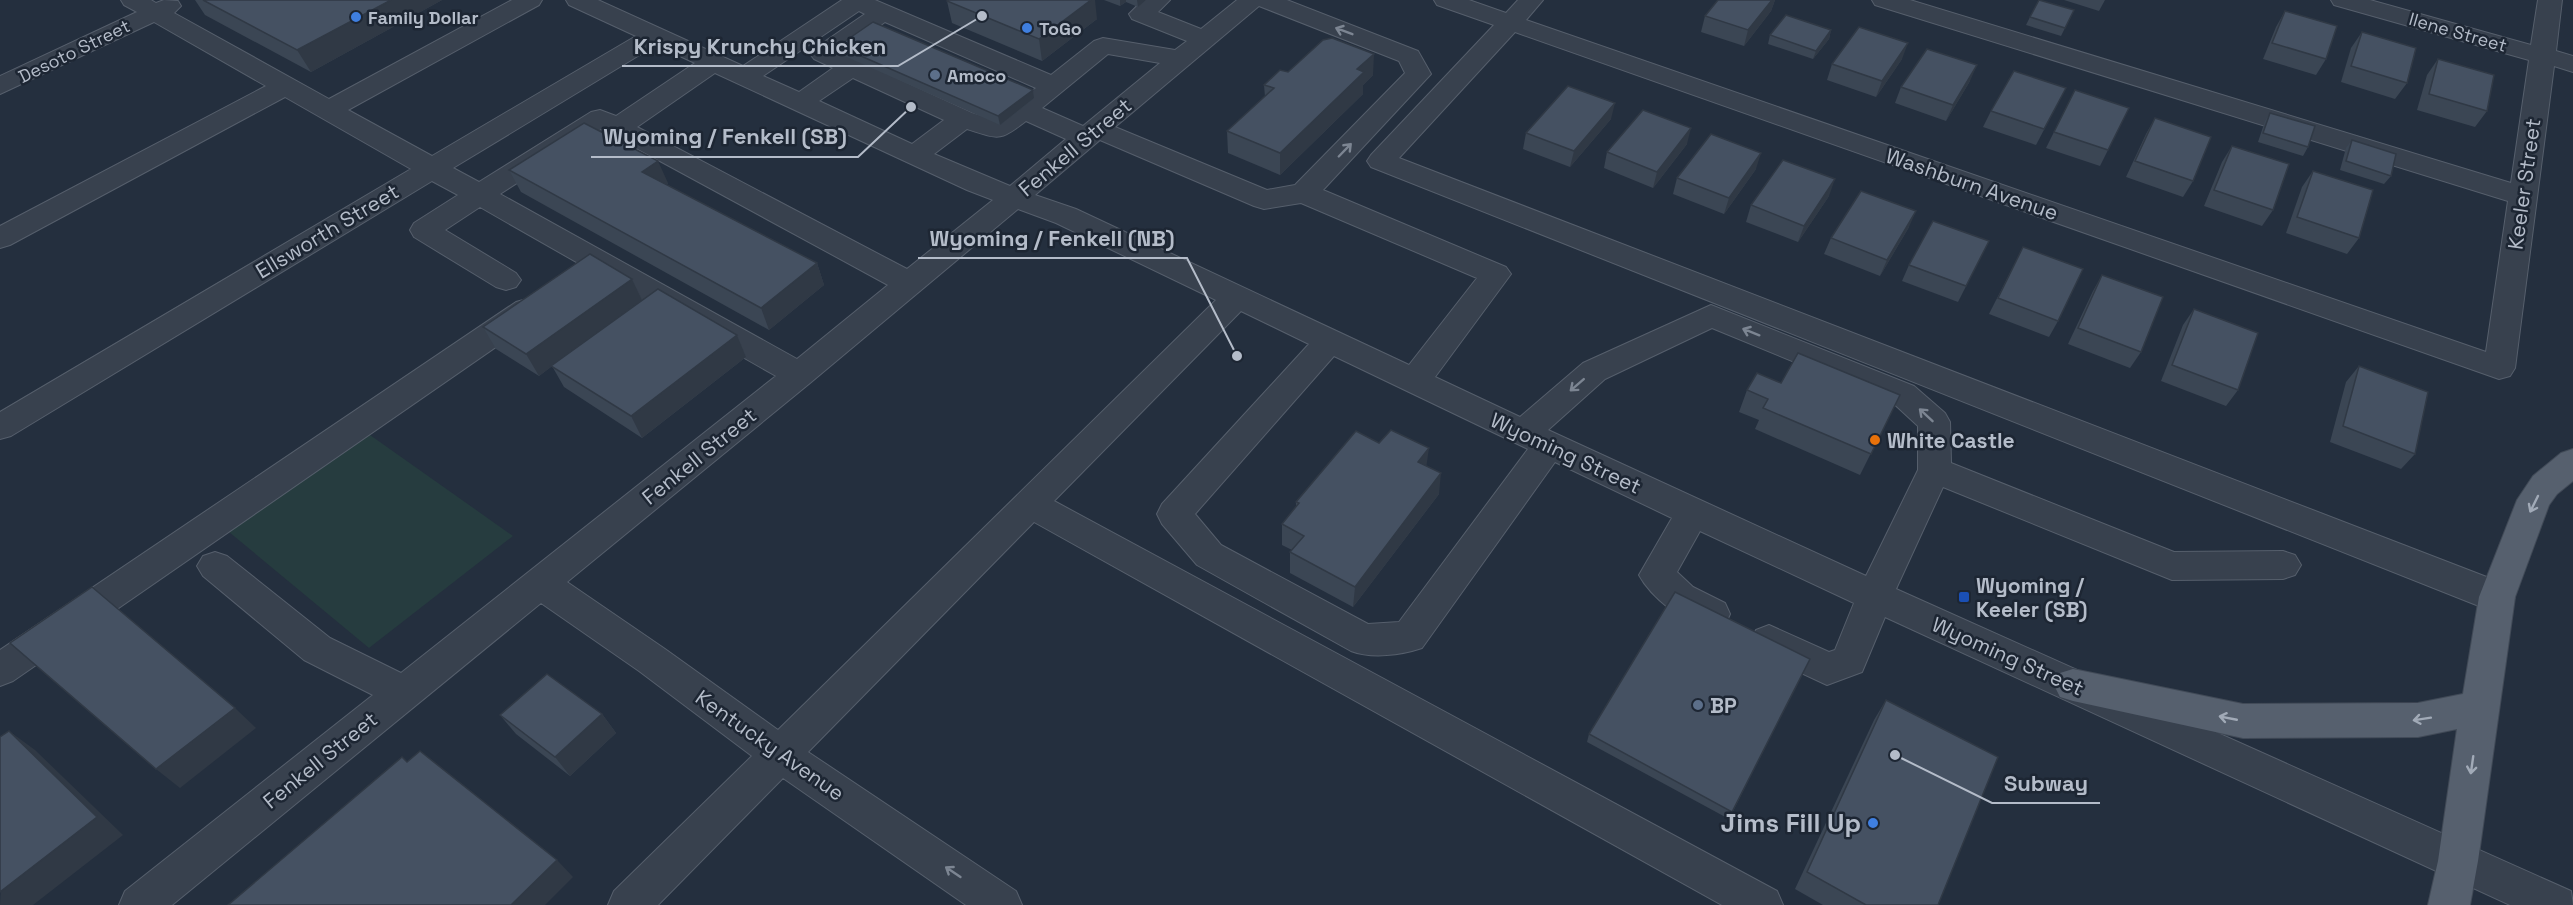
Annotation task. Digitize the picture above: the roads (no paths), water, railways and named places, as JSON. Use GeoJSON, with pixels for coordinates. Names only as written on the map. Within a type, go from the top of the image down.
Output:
{"type":"FeatureCollection","features":[{"type":"Feature","properties":{"kind":"main road"},"geometry":{"type":"LineString","coordinates":[[2449,905],[2458,861],[2497,597],[2534,500],[2546,485],[2573,462]]}},
{"type":"Feature","properties":{"kind":"main road"},"geometry":{"type":"LineString","coordinates":[[2073,685],[2243,721],[2418,720],[2480,702]]}},
{"type":"Feature","properties":{"kind":"street","name":"Desoto Street"},"geometry":{"type":"LineString","coordinates":[[0,86],[144,6],[181,0]]}},
{"type":"Feature","properties":{"kind":"street"},"geometry":{"type":"LineString","coordinates":[[328,110],[530,0]]}},
{"type":"Feature","properties":{"kind":"street","name":"Wyoming Street"},"geometry":{"type":"LineString","coordinates":[[578,0],[977,184],[1066,216],[1693,513],[2556,905]]}},
{"type":"Feature","properties":{"kind":"street"},"geometry":{"type":"LineString","coordinates":[[744,77],[858,0],[1054,86]]}},
{"type":"Feature","properties":{"kind":"street"},"geometry":{"type":"LineString","coordinates":[[1158,0],[1141,14],[1204,39]]}},
{"type":"Feature","properties":{"kind":"street","name":"Washburn Avenue"},"geometry":{"type":"LineString","coordinates":[[1446,0],[1520,11],[2499,368]]}},
{"type":"Feature","properties":{"kind":"street"},"geometry":{"type":"LineString","coordinates":[[1884,0],[2523,196]]}},
{"type":"Feature","properties":{"kind":"street","name":"Ilene Street"},"geometry":{"type":"LineString","coordinates":[[2343,0],[2573,64]]}},
{"type":"Feature","properties":{"kind":"street","name":"Keeler Street"},"geometry":{"type":"LineString","coordinates":[[2499,368],[2550,0]]}},
{"type":"Feature","properties":{"kind":"street"},"geometry":{"type":"LineString","coordinates":[[1249,1],[1409,56],[1418,74],[1304,192]]}},
{"type":"Feature","properties":{"kind":"street","name":"Fenkell Street"},"geometry":{"type":"LineString","coordinates":[[140,905],[799,375],[1249,1]]}},
{"type":"Feature","properties":{"kind":"street"},"geometry":{"type":"LineString","coordinates":[[144,6],[799,375]]}},
{"type":"Feature","properties":{"kind":"street"},"geometry":{"type":"LineString","coordinates":[[1520,11],[1381,162],[2497,597]]}},
{"type":"Feature","properties":{"kind":"street"},"geometry":{"type":"LineString","coordinates":[[884,12],[823,54],[963,118],[998,130],[1103,46],[1181,59]]}},
{"type":"Feature","properties":{"kind":"street","name":"Ellsworth Street"},"geometry":{"type":"LineString","coordinates":[[0,427],[655,35]]}},
{"type":"Feature","properties":{"kind":"street"},"geometry":{"type":"LineString","coordinates":[[618,127],[714,63]]}},
{"type":"Feature","properties":{"kind":"street"},"geometry":{"type":"LineString","coordinates":[[801,102],[851,67]]}},
{"type":"Feature","properties":{"kind":"street"},"geometry":{"type":"LineString","coordinates":[[0,238],[286,86]]}},
{"type":"Feature","properties":{"kind":"street"},"geometry":{"type":"LineString","coordinates":[[1024,110],[1091,133],[1264,200],[1304,192],[1496,274],[1414,381]]}},
{"type":"Feature","properties":{"kind":"street"},"geometry":{"type":"LineString","coordinates":[[506,280],[423,230],[600,118],[909,283]]}},
{"type":"Feature","properties":{"kind":"street"},"geometry":{"type":"LineString","coordinates":[[915,155],[963,118]]}},
{"type":"Feature","properties":{"kind":"street"},"geometry":{"type":"LineString","coordinates":[[0,670],[598,262]]}},
{"type":"Feature","properties":{"kind":"street"},"geometry":{"type":"LineString","coordinates":[[629,905],[1237,297]]}},
{"type":"Feature","properties":{"kind":"street"},"geometry":{"type":"LineString","coordinates":[[1329,341],[1174,514],[1209,555],[1364,640],[1410,637],[1536,439],[1594,370],[1711,316],[1903,394],[1934,423],[1935,470],[1875,595],[1849,661],[1827,669],[1680,598],[1658,575],[1693,513]]}},
{"type":"Feature","properties":{"kind":"street"},"geometry":{"type":"LineString","coordinates":[[1935,470],[2172,566],[2283,565]]}},
{"type":"Feature","properties":{"kind":"street"},"geometry":{"type":"LineString","coordinates":[[1030,504],[1762,905]]}},
{"type":"Feature","properties":{"kind":"street"},"geometry":{"type":"LineString","coordinates":[[216,566],[317,649],[403,692]]}},
{"type":"Feature","properties":{"kind":"street","name":"Kentucky Avenue"},"geometry":{"type":"LineString","coordinates":[[540,583],[652,660],[780,754],[1001,905]]}},
{"type":"Feature","properties":{"kind":"place","name":"Krispy Krunchy Chicken"},"geometry":{"type":"Point","coordinates":[982,16]}},
{"type":"Feature","properties":{"kind":"place","name":"Family Dollar"},"geometry":{"type":"Point","coordinates":[356,17]}},
{"type":"Feature","properties":{"kind":"place","name":"ToGo"},"geometry":{"type":"Point","coordinates":[1027,28]}},
{"type":"Feature","properties":{"kind":"place","name":"Amoco"},"geometry":{"type":"Point","coordinates":[935,75]}},
{"type":"Feature","properties":{"kind":"place","name":"Wyoming / Fenkell (SB)"},"geometry":{"type":"Point","coordinates":[911,107]}},
{"type":"Feature","properties":{"kind":"place","name":"Wyoming / Fenkell (NB)"},"geometry":{"type":"Point","coordinates":[1237,356]}},
{"type":"Feature","properties":{"kind":"place","name":"White Castle"},"geometry":{"type":"Point","coordinates":[1875,440]}},
{"type":"Feature","properties":{"kind":"place","name":"Wyoming / Keeler (SB)"},"geometry":{"type":"Point","coordinates":[1964,597]}},
{"type":"Feature","properties":{"kind":"place","name":"BP"},"geometry":{"type":"Point","coordinates":[1698,705]}},
{"type":"Feature","properties":{"kind":"place","name":"Subway"},"geometry":{"type":"Point","coordinates":[1895,755]}},
{"type":"Feature","properties":{"kind":"place","name":"Jims Fill Up"},"geometry":{"type":"Point","coordinates":[1873,823]}}]}
